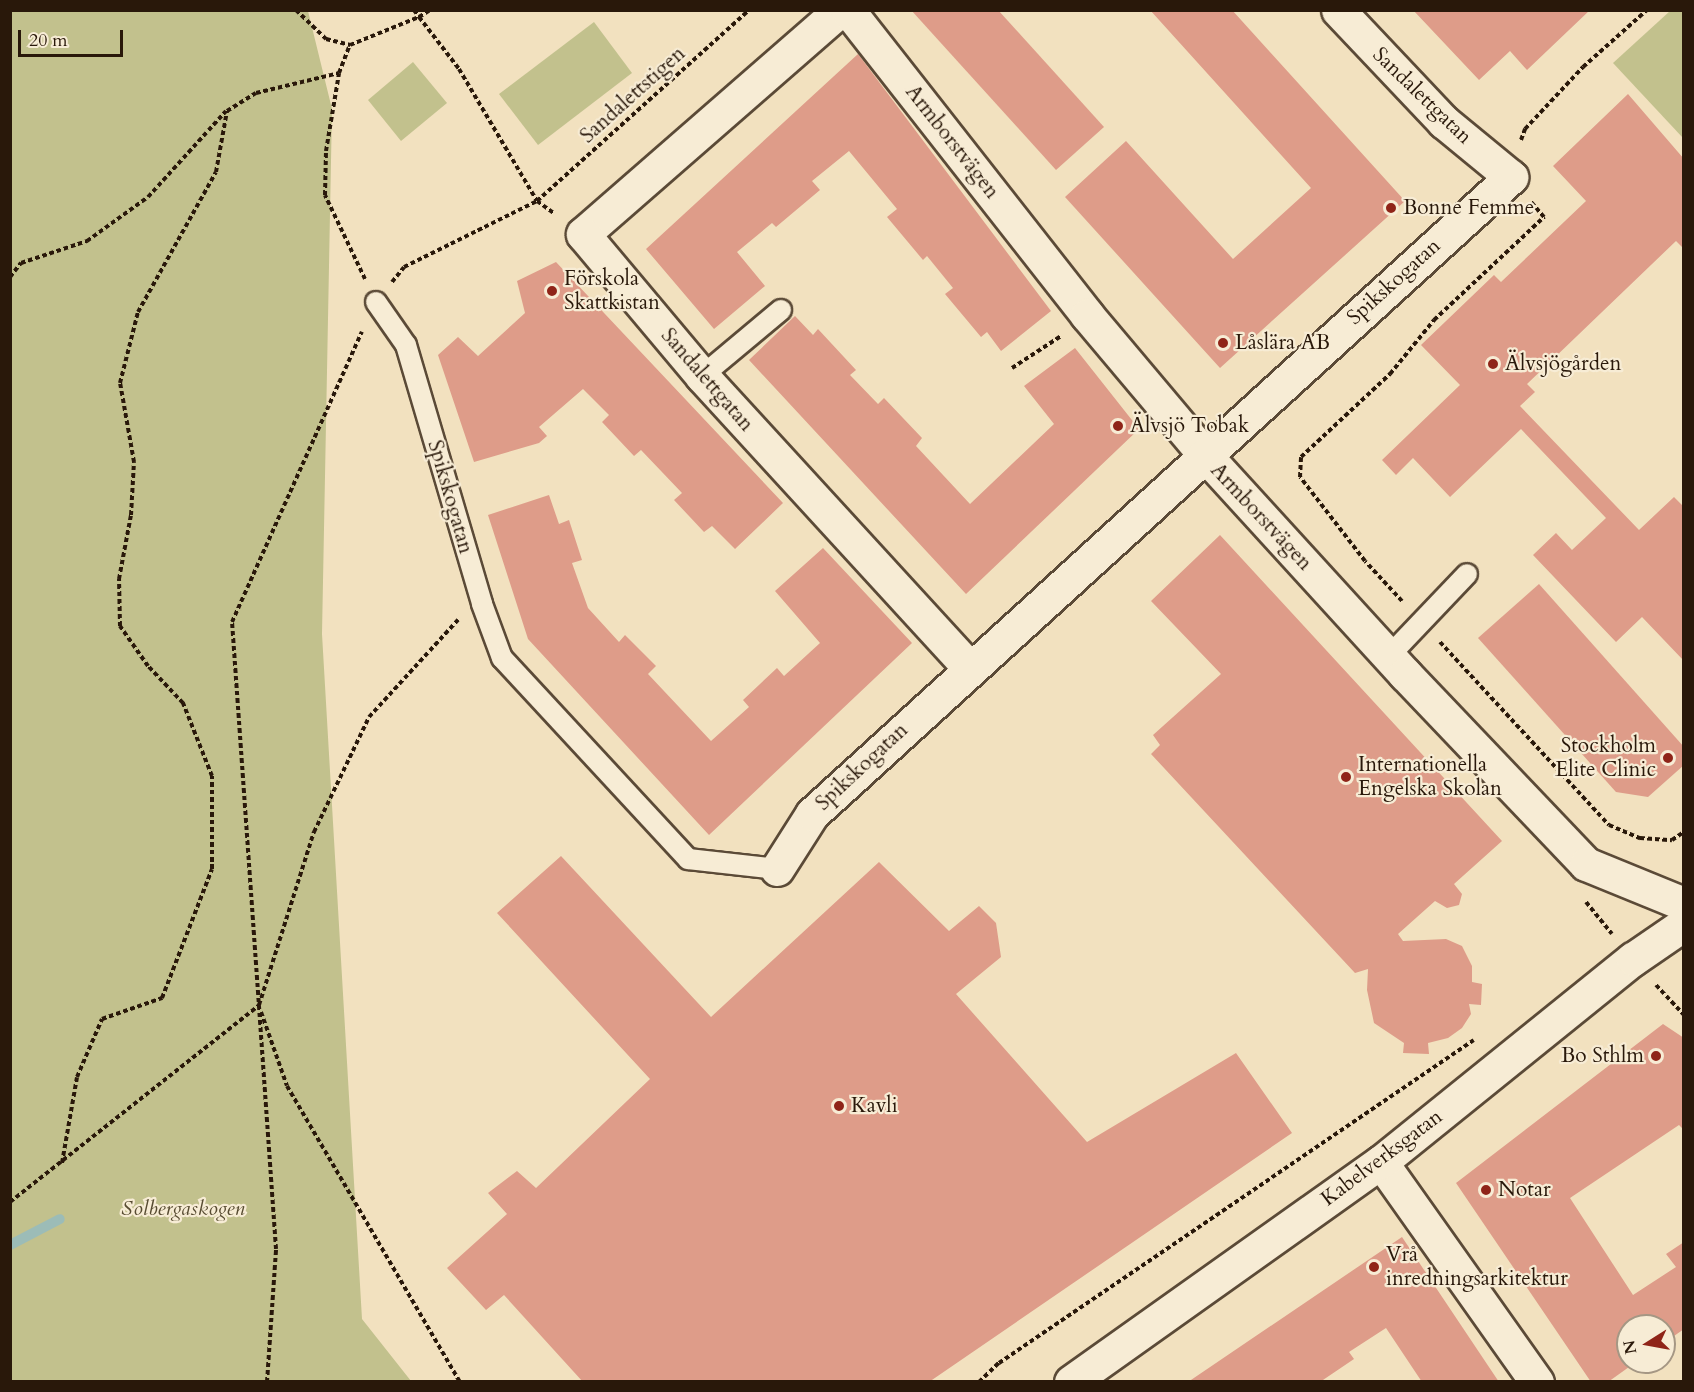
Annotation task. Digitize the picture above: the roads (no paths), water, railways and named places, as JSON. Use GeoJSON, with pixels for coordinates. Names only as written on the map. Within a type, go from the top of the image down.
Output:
{"type":"FeatureCollection","features":[{"type":"Feature","properties":{"kind":"street","name":"Sandalettgatan"},"geometry":{"type":"LineString","coordinates":[[840,10],[583,234],[702,376],[969,667]]}},
{"type":"Feature","properties":{"kind":"street","name":"Armborstvägen"},"geometry":{"type":"LineString","coordinates":[[848,10],[1087,315],[1205,455],[1389,656],[1586,864],[1683,904]]}},
{"type":"Feature","properties":{"kind":"street","name":"Sandalettgatan"},"geometry":{"type":"LineString","coordinates":[[1338,10],[1444,122],[1511,177]]}},
{"type":"Feature","properties":{"kind":"street","name":"Spikskogatan"},"geometry":{"type":"LineString","coordinates":[[777,869],[812,814],[969,667],[1511,177]]}},
{"type":"Feature","properties":{"kind":"street","name":"Kabelverksgatan"},"geometry":{"type":"LineString","coordinates":[[1071,1382],[1381,1162],[1633,959],[1683,924]]}},
{"type":"Feature","properties":{"kind":"street"},"geometry":{"type":"LineString","coordinates":[[1381,1162],[1537,1382]]}},
{"type":"Feature","properties":{"kind":"lane","name":"Spikskogatan"},"geometry":{"type":"LineString","coordinates":[[376,302],[406,345],[482,604],[502,658],[688,859],[777,869]]}},
{"type":"Feature","properties":{"kind":"lane"},"geometry":{"type":"LineString","coordinates":[[702,376],[781,310]]}},
{"type":"Feature","properties":{"kind":"lane"},"geometry":{"type":"LineString","coordinates":[[1389,656],[1467,574]]}},
{"type":"Feature","properties":{"kind":"waterway"},"geometry":{"type":"LineString","coordinates":[[10,1245],[60,1219]]}},
{"type":"Feature","properties":{"kind":"place","name":"Bonne Femme"},"geometry":{"type":"Point","coordinates":[1391,208]}},
{"type":"Feature","properties":{"kind":"place","name":"Förskola Skattkistan"},"geometry":{"type":"Point","coordinates":[552,291]}},
{"type":"Feature","properties":{"kind":"place","name":"Låslära AB"},"geometry":{"type":"Point","coordinates":[1223,343]}},
{"type":"Feature","properties":{"kind":"place","name":"Älvsjögården"},"geometry":{"type":"Point","coordinates":[1493,364]}},
{"type":"Feature","properties":{"kind":"place","name":"Älvsjö Tobak"},"geometry":{"type":"Point","coordinates":[1118,426]}},
{"type":"Feature","properties":{"kind":"place","name":"Stockholm Elite Clinic"},"geometry":{"type":"Point","coordinates":[1668,758]}},
{"type":"Feature","properties":{"kind":"place","name":"Internationella Engelska Skolan"},"geometry":{"type":"Point","coordinates":[1346,777]}},
{"type":"Feature","properties":{"kind":"place","name":"Bo Sthlm"},"geometry":{"type":"Point","coordinates":[1656,1056]}},
{"type":"Feature","properties":{"kind":"place","name":"Kavli"},"geometry":{"type":"Point","coordinates":[839,1106]}},
{"type":"Feature","properties":{"kind":"place","name":"Notar"},"geometry":{"type":"Point","coordinates":[1486,1190]}},
{"type":"Feature","properties":{"kind":"place","name":"Vrå inredningsarkitektur"},"geometry":{"type":"Point","coordinates":[1374,1267]}},
{"type":"Feature","properties":{"kind":"park label","name":"Solbergaskogen"},"geometry":{"type":"Point","coordinates":[183,1209]}}]}
